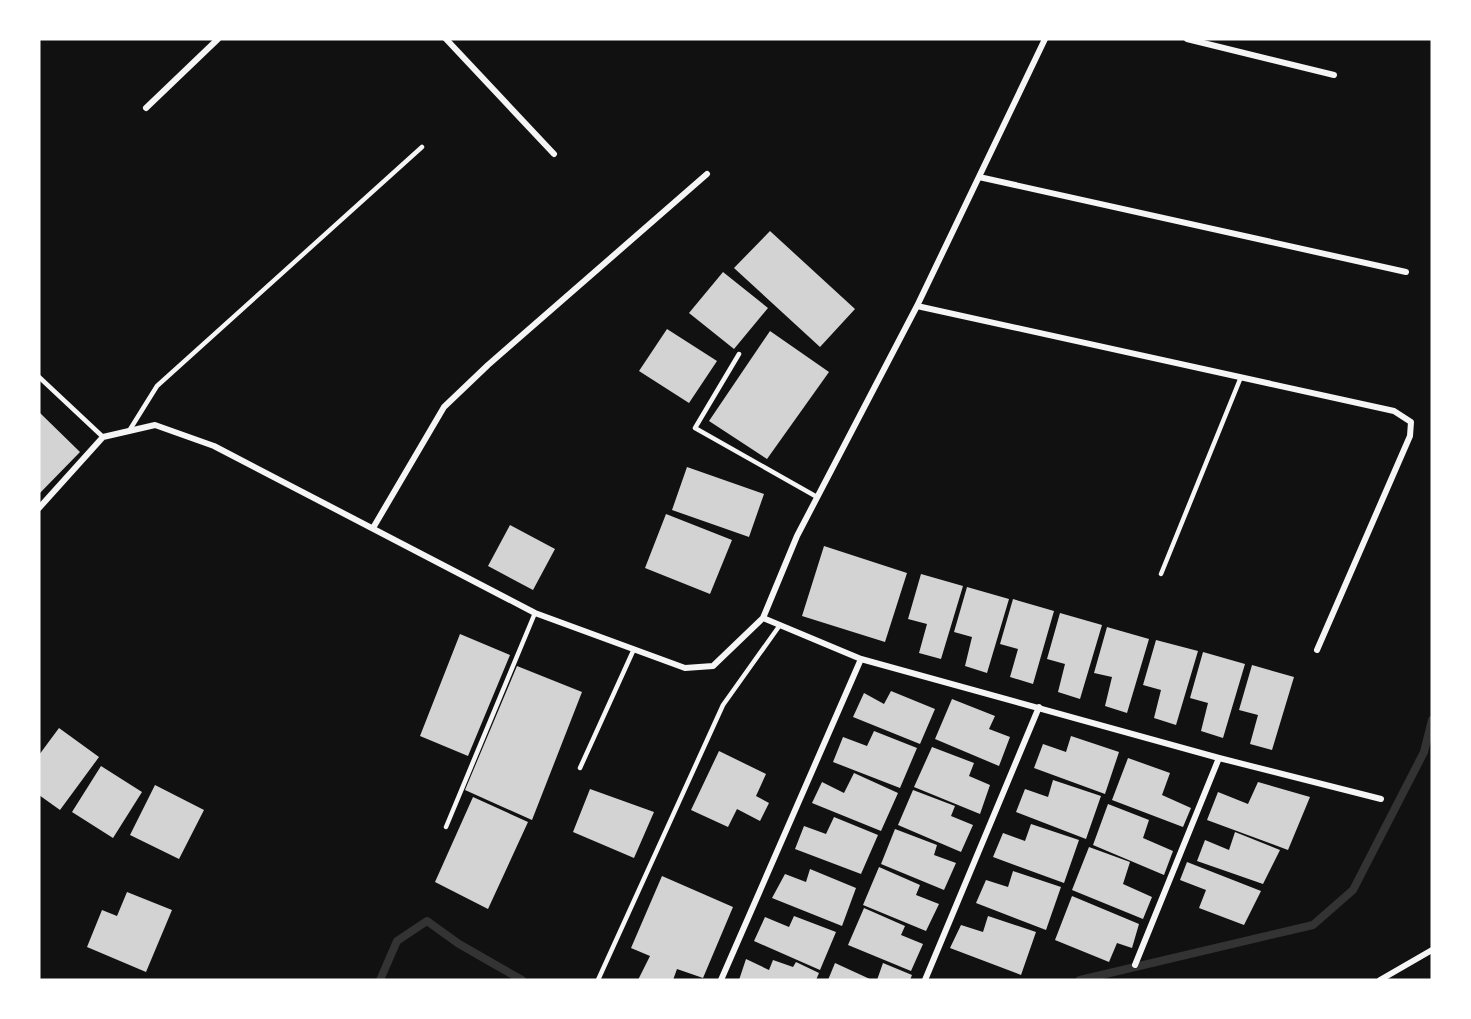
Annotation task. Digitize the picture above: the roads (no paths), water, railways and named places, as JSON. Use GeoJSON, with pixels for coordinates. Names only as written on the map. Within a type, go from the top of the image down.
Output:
{"type":"FeatureCollection","features":[{"type":"Feature","properties":{"kind":"street"},"geometry":{"type":"LineString","coordinates":[[146,108],[218,39]]}},
{"type":"Feature","properties":{"kind":"street"},"geometry":{"type":"LineString","coordinates":[[446,39],[554,154]]}},
{"type":"Feature","properties":{"kind":"street"},"geometry":{"type":"LineString","coordinates":[[39,508],[103,437],[155,424],[214,446],[536,613],[685,668],[713,666],[763,618],[797,536],[916,306],[1045,39]]}},
{"type":"Feature","properties":{"kind":"street"},"geometry":{"type":"LineString","coordinates":[[1187,39],[1334,75]]}},
{"type":"Feature","properties":{"kind":"street"},"geometry":{"type":"LineString","coordinates":[[373,528],[444,407],[488,365],[707,174]]}},
{"type":"Feature","properties":{"kind":"street"},"geometry":{"type":"LineString","coordinates":[[979,177],[1406,272]]}},
{"type":"Feature","properties":{"kind":"street"},"geometry":{"type":"LineString","coordinates":[[916,306],[1394,411],[1411,422],[1410,436],[1317,650]]}},
{"type":"Feature","properties":{"kind":"street"},"geometry":{"type":"LineString","coordinates":[[763,618],[861,658],[1219,758],[1381,799]]}},
{"type":"Feature","properties":{"kind":"street"},"geometry":{"type":"LineString","coordinates":[[721,980],[861,658]]}},
{"type":"Feature","properties":{"kind":"street"},"geometry":{"type":"LineString","coordinates":[[925,980],[1040,707]]}},
{"type":"Feature","properties":{"kind":"street"},"geometry":{"type":"LineString","coordinates":[[1136,966],[1219,758]]}},
{"type":"Feature","properties":{"kind":"street"},"geometry":{"type":"LineString","coordinates":[[1380,980],[1432,950]]}},
{"type":"Feature","properties":{"kind":"lane"},"geometry":{"type":"LineString","coordinates":[[129,431],[157,386],[422,147]]}},
{"type":"Feature","properties":{"kind":"lane"},"geometry":{"type":"LineString","coordinates":[[740,354],[695,428],[817,497]]}},
{"type":"Feature","properties":{"kind":"lane"},"geometry":{"type":"LineString","coordinates":[[39,377],[103,437]]}},
{"type":"Feature","properties":{"kind":"lane"},"geometry":{"type":"LineString","coordinates":[[1161,574],[1241,377]]}},
{"type":"Feature","properties":{"kind":"lane"},"geometry":{"type":"LineString","coordinates":[[446,827],[536,613]]}},
{"type":"Feature","properties":{"kind":"lane"},"geometry":{"type":"LineString","coordinates":[[598,980],[723,705],[780,625]]}},
{"type":"Feature","properties":{"kind":"lane"},"geometry":{"type":"LineString","coordinates":[[579,768],[634,649]]}},
{"type":"Feature","properties":{"kind":"waterway"},"geometry":{"type":"LineString","coordinates":[[1080,980],[1313,925],[1353,890],[1424,752],[1432,720]]}},
{"type":"Feature","properties":{"kind":"waterway"},"geometry":{"type":"LineString","coordinates":[[380,980],[397,941],[427,921],[459,944],[522,980]]}}]}
